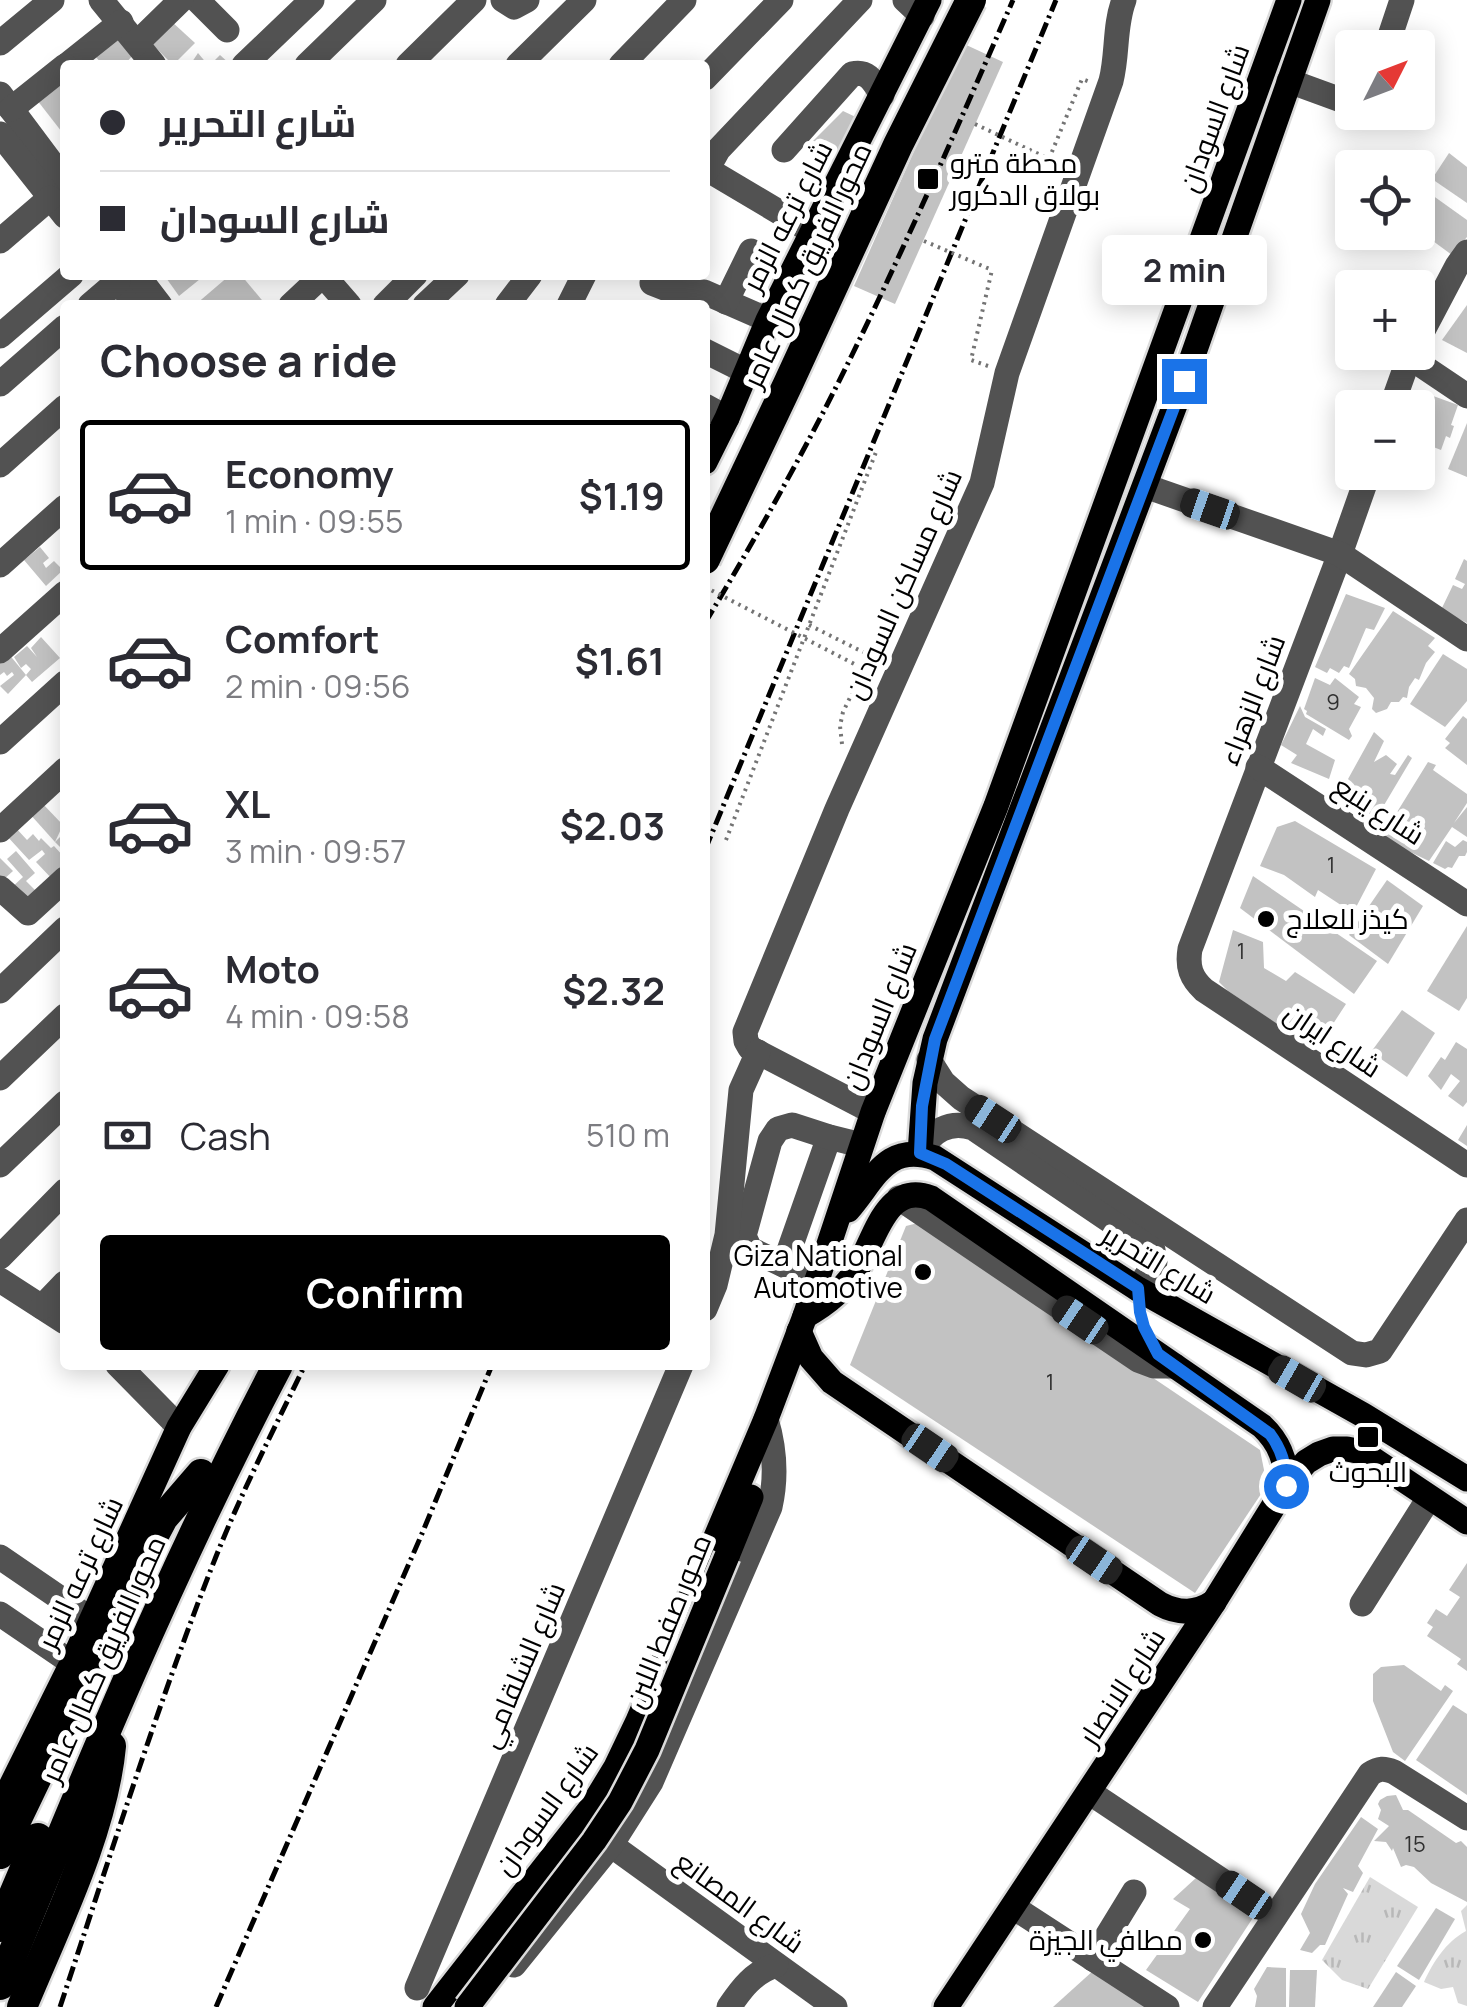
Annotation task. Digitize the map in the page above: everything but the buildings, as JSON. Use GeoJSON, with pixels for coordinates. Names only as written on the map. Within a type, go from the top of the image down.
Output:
{"type":"FeatureCollection","features":[{"type":"Feature","properties":{"kind":"highway","name":"محور الفريق كمال عامر"},"geometry":{"type":"LineString","coordinates":[[710,506],[955,0]]}},
{"type":"Feature","properties":{"kind":"highway","name":"محور الفريق كمال عامر"},"geometry":{"type":"LineString","coordinates":[[710,548],[898,145],[971,0]]}},
{"type":"Feature","properties":{"kind":"highway","name":"محور الفريق كمال عامر"},"geometry":{"type":"LineString","coordinates":[[0,1927],[158,1562],[257,1370]]}},
{"type":"Feature","properties":{"kind":"highway","name":"محور الفريق كمال عامر"},"geometry":{"type":"LineString","coordinates":[[0,1985],[112,1714],[276,1370]]}},
{"type":"Feature","properties":{"kind":"highway"},"geometry":{"type":"LineString","coordinates":[[0,1854],[149,1544],[172,1508],[201,1474]]}},
{"type":"Feature","properties":{"kind":"highway"},"geometry":{"type":"LineString","coordinates":[[22,2007],[100,1807],[109,1766],[112,1714]]}},
{"type":"Feature","properties":{"kind":"main road","name":"شارع السودان"},"geometry":{"type":"LineString","coordinates":[[435,2007],[590,1808],[638,1721],[766,1419],[838,1222],[873,1112],[996,806],[1290,0]]}},
{"type":"Feature","properties":{"kind":"main road","name":"شارع السودان"},"geometry":{"type":"LineString","coordinates":[[920,1153],[922,1106],[935,1039],[1145,486],[1318,0]]}},
{"type":"Feature","properties":{"kind":"main road","name":"شارع ترعه الزمر"},"geometry":{"type":"LineString","coordinates":[[710,439],[716,412],[747,372],[768,320],[882,95],[919,5]]}},
{"type":"Feature","properties":{"kind":"main road"},"geometry":{"type":"LineString","coordinates":[[838,1222],[892,1158],[920,1153]]}},
{"type":"Feature","properties":{"kind":"main road","name":"شارع التحرير"},"geometry":{"type":"LineString","coordinates":[[920,1153],[946,1164],[1138,1288],[1364,1415],[1467,1479]]}},
{"type":"Feature","properties":{"kind":"main road"},"geometry":{"type":"LineString","coordinates":[[838,1222],[863,1219],[915,1194],[932,1198],[1002,1257],[1084,1313],[1166,1360],[1270,1434],[1282,1453],[1286,1486]]}},
{"type":"Feature","properties":{"kind":"main road"},"geometry":{"type":"LineString","coordinates":[[893,1204],[857,1269],[835,1296],[802,1323],[811,1358],[832,1382],[1160,1604],[1188,1612],[1214,1602]]}},
{"type":"Feature","properties":{"kind":"main road"},"geometry":{"type":"LineString","coordinates":[[1138,1288],[1144,1327],[1166,1360]]}},
{"type":"Feature","properties":{"kind":"main road","name":"شارع ترعه الزمر"},"geometry":{"type":"LineString","coordinates":[[0,1808],[72,1663],[179,1426],[214,1370]]}},
{"type":"Feature","properties":{"kind":"main road"},"geometry":{"type":"LineString","coordinates":[[1364,1415],[1356,1415],[1350,1426],[1375,1459],[1467,1522]]}},
{"type":"Feature","properties":{"kind":"main road","name":"محور صفط اللبن"},"geometry":{"type":"LineString","coordinates":[[469,2007],[594,1840],[634,1776],[756,1485],[756,1443]]}},
{"type":"Feature","properties":{"kind":"main road","name":"شارع الانصار"},"geometry":{"type":"LineString","coordinates":[[946,2007],[1214,1602],[1286,1486],[1306,1462],[1332,1449],[1362,1452],[1375,1459]]}},
{"type":"Feature","properties":{"kind":"main road"},"geometry":{"type":"LineString","coordinates":[[454,1980],[469,2007]]}},
{"type":"Feature","properties":{"kind":"street"},"geometry":{"type":"LineString","coordinates":[[0,42],[52,0]]}},
{"type":"Feature","properties":{"kind":"street"},"geometry":{"type":"LineString","coordinates":[[101,0],[150,60]]}},
{"type":"Feature","properties":{"kind":"street"},"geometry":{"type":"LineString","coordinates":[[137,43],[181,0]]}},
{"type":"Feature","properties":{"kind":"street"},"geometry":{"type":"LineString","coordinates":[[197,0],[226,30]]}},
{"type":"Feature","properties":{"kind":"street"},"geometry":{"type":"LineString","coordinates":[[249,60],[312,0]]}},
{"type":"Feature","properties":{"kind":"street"},"geometry":{"type":"LineString","coordinates":[[312,60],[374,0]]}},
{"type":"Feature","properties":{"kind":"street"},"geometry":{"type":"LineString","coordinates":[[413,60],[474,0]]}},
{"type":"Feature","properties":{"kind":"street"},"geometry":{"type":"LineString","coordinates":[[503,0],[514,7],[526,0]]}},
{"type":"Feature","properties":{"kind":"street"},"geometry":{"type":"LineString","coordinates":[[523,60],[584,0]]}},
{"type":"Feature","properties":{"kind":"street"},"geometry":{"type":"LineString","coordinates":[[626,60],[684,0]]}},
{"type":"Feature","properties":{"kind":"street"},"geometry":{"type":"LineString","coordinates":[[710,73],[781,0]]}},
{"type":"Feature","properties":{"kind":"street"},"geometry":{"type":"LineString","coordinates":[[710,163],[718,150],[860,0]]}},
{"type":"Feature","properties":{"kind":"street","name":"شارع مساكن السودان"},"geometry":{"type":"LineString","coordinates":[[758,1052],[746,1042],[745,1032],[837,809],[982,483],[1007,373],[1111,81],[1117,23],[1124,0]]}},
{"type":"Feature","properties":{"kind":"street"},"geometry":{"type":"LineString","coordinates":[[1392,30],[1402,0]]}},
{"type":"Feature","properties":{"kind":"street"},"geometry":{"type":"LineString","coordinates":[[73,60],[120,22]]}},
{"type":"Feature","properties":{"kind":"street"},"geometry":{"type":"LineString","coordinates":[[60,70],[5,102],[60,198]]}},
{"type":"Feature","properties":{"kind":"street"},"geometry":{"type":"LineString","coordinates":[[784,150],[852,74],[869,77],[882,95]]}},
{"type":"Feature","properties":{"kind":"street"},"geometry":{"type":"LineString","coordinates":[[1290,81],[1335,98]]}},
{"type":"Feature","properties":{"kind":"street"},"geometry":{"type":"LineString","coordinates":[[4,148],[60,198]]}},
{"type":"Feature","properties":{"kind":"street"},"geometry":{"type":"LineString","coordinates":[[710,172],[812,231]]}},
{"type":"Feature","properties":{"kind":"street"},"geometry":{"type":"LineString","coordinates":[[0,241],[60,198]]}},
{"type":"Feature","properties":{"kind":"street"},"geometry":{"type":"LineString","coordinates":[[726,302],[751,251]]}},
{"type":"Feature","properties":{"kind":"street"},"geometry":{"type":"LineString","coordinates":[[1435,308],[1467,252]]}},
{"type":"Feature","properties":{"kind":"street"},"geometry":{"type":"LineString","coordinates":[[0,336],[65,280]]}},
{"type":"Feature","properties":{"kind":"street"},"geometry":{"type":"LineString","coordinates":[[96,300],[119,280]]}},
{"type":"Feature","properties":{"kind":"street"},"geometry":{"type":"LineString","coordinates":[[127,280],[153,300]]}},
{"type":"Feature","properties":{"kind":"street"},"geometry":{"type":"LineString","coordinates":[[297,300],[318,280]]}},
{"type":"Feature","properties":{"kind":"street"},"geometry":{"type":"LineString","coordinates":[[327,280],[344,300]]}},
{"type":"Feature","properties":{"kind":"street"},"geometry":{"type":"LineString","coordinates":[[390,300],[409,280]]}},
{"type":"Feature","properties":{"kind":"street"},"geometry":{"type":"LineString","coordinates":[[430,300],[451,280]]}},
{"type":"Feature","properties":{"kind":"street"},"geometry":{"type":"LineString","coordinates":[[650,288],[704,292],[768,320]]}},
{"type":"Feature","properties":{"kind":"street"},"geometry":{"type":"LineString","coordinates":[[0,384],[60,331]]}},
{"type":"Feature","properties":{"kind":"street"},"geometry":{"type":"LineString","coordinates":[[710,354],[747,372]]}},
{"type":"Feature","properties":{"kind":"street"},"geometry":{"type":"LineString","coordinates":[[1435,369],[1467,396]]}},
{"type":"Feature","properties":{"kind":"street"},"geometry":{"type":"LineString","coordinates":[[0,465],[60,411]]}},
{"type":"Feature","properties":{"kind":"street"},"geometry":{"type":"LineString","coordinates":[[1145,486],[1340,554],[1467,639]]}},
{"type":"Feature","properties":{"kind":"street","name":"شارع الزهراء"},"geometry":{"type":"LineString","coordinates":[[1190,949],[1363,490]]}},
{"type":"Feature","properties":{"kind":"street"},"geometry":{"type":"LineString","coordinates":[[0,566],[60,512]]}},
{"type":"Feature","properties":{"kind":"street"},"geometry":{"type":"LineString","coordinates":[[0,651],[60,597]]}},
{"type":"Feature","properties":{"kind":"street"},"geometry":{"type":"LineString","coordinates":[[0,742],[60,688]]}},
{"type":"Feature","properties":{"kind":"street","name":"شارع ينبع"},"geometry":{"type":"LineString","coordinates":[[1258,767],[1467,904]]}},
{"type":"Feature","properties":{"kind":"street"},"geometry":{"type":"LineString","coordinates":[[0,830],[60,775]]}},
{"type":"Feature","properties":{"kind":"street"},"geometry":{"type":"LineString","coordinates":[[3,897],[30,913],[60,884]]}},
{"type":"Feature","properties":{"kind":"street"},"geometry":{"type":"LineString","coordinates":[[0,991],[60,934]]}},
{"type":"Feature","properties":{"kind":"street","name":"شارع ايران"},"geometry":{"type":"LineString","coordinates":[[1190,949],[1190,972],[1204,990],[1467,1165]]}},
{"type":"Feature","properties":{"kind":"street"},"geometry":{"type":"LineString","coordinates":[[0,1078],[60,1021]]}},
{"type":"Feature","properties":{"kind":"street"},"geometry":{"type":"LineString","coordinates":[[710,1297],[727,1235],[740,1090],[758,1052],[873,1112]]}},
{"type":"Feature","properties":{"kind":"street"},"geometry":{"type":"LineString","coordinates":[[930,1060],[943,1082],[961,1098],[1352,1353],[1366,1356],[1380,1350],[1467,1220]]}},
{"type":"Feature","properties":{"kind":"street"},"geometry":{"type":"LineString","coordinates":[[0,1165],[60,1108]]}},
{"type":"Feature","properties":{"kind":"street"},"geometry":{"type":"LineString","coordinates":[[920,1153],[943,1128],[963,1124],[973,1128],[1153,1250],[1155,1262],[1138,1288]]}},
{"type":"Feature","properties":{"kind":"street"},"geometry":{"type":"LineString","coordinates":[[817,1281],[746,1246],[744,1236],[770,1141],[778,1129],[811,1131],[861,1145]]}},
{"type":"Feature","properties":{"kind":"street"},"geometry":{"type":"LineString","coordinates":[[770,1259],[811,1131]]}},
{"type":"Feature","properties":{"kind":"street"},"geometry":{"type":"LineString","coordinates":[[0,1257],[60,1196]]}},
{"type":"Feature","properties":{"kind":"street"},"geometry":{"type":"LineString","coordinates":[[0,1280],[60,1319]]}},
{"type":"Feature","properties":{"kind":"street"},"geometry":{"type":"LineString","coordinates":[[42,1307],[60,1288]]}},
{"type":"Feature","properties":{"kind":"street"},"geometry":{"type":"LineString","coordinates":[[123,1370],[179,1426]]}},
{"type":"Feature","properties":{"kind":"street","name":"شارع الشلقامي"},"geometry":{"type":"LineString","coordinates":[[417,1988],[679,1370]]}},
{"type":"Feature","properties":{"kind":"street"},"geometry":{"type":"LineString","coordinates":[[479,2007],[611,1846],[666,1752],[770,1508],[775,1475],[766,1419]]}},
{"type":"Feature","properties":{"kind":"street"},"geometry":{"type":"LineString","coordinates":[[1362,1604],[1430,1498]]}},
{"type":"Feature","properties":{"kind":"street"},"geometry":{"type":"LineString","coordinates":[[0,1557],[92,1620]]}},
{"type":"Feature","properties":{"kind":"street"},"geometry":{"type":"LineString","coordinates":[[0,1614],[72,1663]]}},
{"type":"Feature","properties":{"kind":"street"},"geometry":{"type":"LineString","coordinates":[[1215,2007],[1370,1774],[1386,1768],[1467,1818]]}},
{"type":"Feature","properties":{"kind":"street"},"geometry":{"type":"LineString","coordinates":[[1089,1792],[1275,1916]]}},
{"type":"Feature","properties":{"kind":"street","name":"شارع المصانع"},"geometry":{"type":"LineString","coordinates":[[611,1846],[835,2007]]}},
{"type":"Feature","properties":{"kind":"street"},"geometry":{"type":"LineString","coordinates":[[1093,1959],[1134,1892]]}},
{"type":"Feature","properties":{"kind":"street"},"geometry":{"type":"LineString","coordinates":[[1014,1907],[1167,2007]]}},
{"type":"Feature","properties":{"kind":"street"},"geometry":{"type":"LineString","coordinates":[[729,2007],[749,1980],[776,1966]]}},
{"type":"Feature","properties":{"kind":"path"},"geometry":{"type":"LineString","coordinates":[[975,124],[1049,159],[1074,98]]}},
{"type":"Feature","properties":{"kind":"path"},"geometry":{"type":"LineString","coordinates":[[924,240],[992,270],[972,360],[1007,373]]}},
{"type":"Feature","properties":{"kind":"path"},"geometry":{"type":"LineString","coordinates":[[726,840],[876,452]]}},
{"type":"Feature","properties":{"kind":"path"},"geometry":{"type":"LineString","coordinates":[[710,590],[864,669],[844,712]]}},
{"type":"Feature","properties":{"kind":"path"},"geometry":{"type":"LineString","coordinates":[[809,625],[879,660],[872,677]]}},
{"type":"Feature","properties":{"kind":"path"},"geometry":{"type":"LineString","coordinates":[[842,744],[850,727]]}},
{"type":"Feature","properties":{"kind":"green space"},"geometry":{"type":"Polygon","coordinates":[[[1370,1877],[1418,1907],[1368,1989],[1342,1980],[1322,1960],[1370,1877]]]}},
{"type":"Feature","properties":{"kind":"green space"},"geometry":{"type":"Polygon","coordinates":[[[1467,1905],[1467,2006],[1458,2003],[1453,1987],[1441,1989],[1424,1982],[1441,1953],[1466,1931],[1461,1911],[1467,1905]]]}},
{"type":"Feature","properties":{"kind":"railway"},"geometry":{"type":"LineString","coordinates":[[710,614],[781,491],[852,355],[1013,0]]}},
{"type":"Feature","properties":{"kind":"railway"},"geometry":{"type":"LineString","coordinates":[[710,838],[1056,0]]}},
{"type":"Feature","properties":{"kind":"railway"},"geometry":{"type":"LineString","coordinates":[[60,2007],[194,1614],[236,1510],[303,1370]]}},
{"type":"Feature","properties":{"kind":"railway"},"geometry":{"type":"LineString","coordinates":[[216,2007],[490,1370]]}},
{"type":"Feature","properties":{"kind":"place","name":"محطة مترو بولاق الدكرور"},"geometry":{"type":"Point","coordinates":[928,179]}},
{"type":"Feature","properties":{"kind":"place","name":"كيذز للعلاج"},"geometry":{"type":"Point","coordinates":[1266,919]}},
{"type":"Feature","properties":{"kind":"place","name":"Giza National Automotive"},"geometry":{"type":"Point","coordinates":[923,1272]}},
{"type":"Feature","properties":{"kind":"place","name":"البحوث"},"geometry":{"type":"Point","coordinates":[1368,1437]}},
{"type":"Feature","properties":{"kind":"place","name":"مطافي الجيزة"},"geometry":{"type":"Point","coordinates":[1203,1940]}},
{"type":"Feature","properties":{"kind":"route"},"geometry":{"type":"LineString","coordinates":[[1184,381],[935,1039],[922,1106],[920,1153],[946,1164],[1138,1288],[1144,1327],[1158,1354],[1270,1434],[1282,1453],[1286,1486]]}}]}
